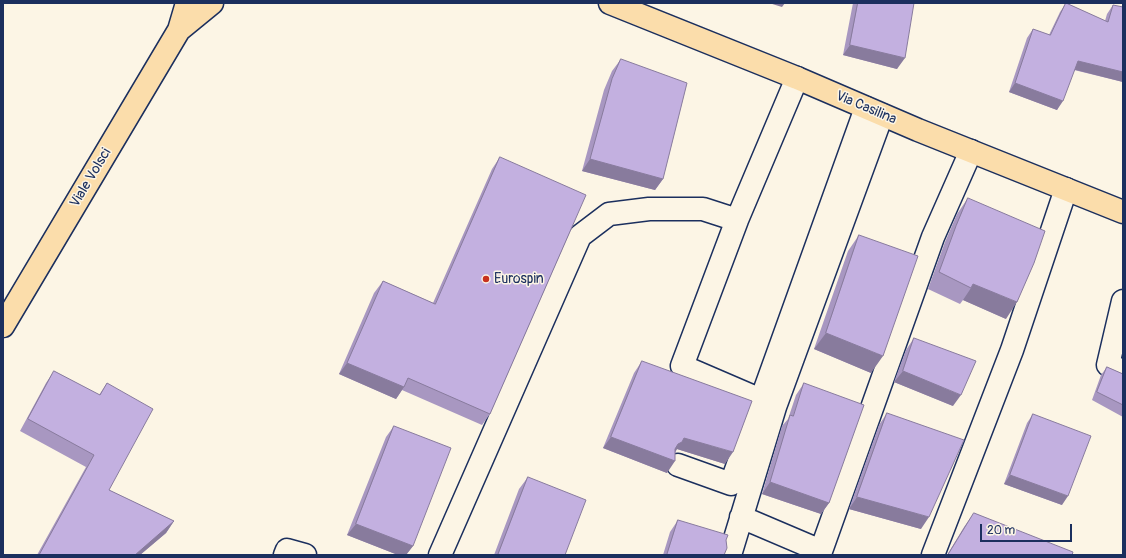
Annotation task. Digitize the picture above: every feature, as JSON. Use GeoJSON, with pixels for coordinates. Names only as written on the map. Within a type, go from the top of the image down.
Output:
{"type":"FeatureCollection","features":[{"type":"Feature","properties":{"kind":"main road","name":"Viale Volsci"},"geometry":{"type":"LineString","coordinates":[[3,326],[179,30],[187,3]]}},
{"type":"Feature","properties":{"kind":"main road","name":"Viale Volsci"},"geometry":{"type":"LineString","coordinates":[[179,30],[212,3]]}},
{"type":"Feature","properties":{"kind":"main road","name":"Via Casilina"},"geometry":{"type":"LineString","coordinates":[[610,3],[1123,212]]}},
{"type":"Feature","properties":{"kind":"lane"},"geometry":{"type":"LineString","coordinates":[[761,400],[682,366],[738,220],[797,78]]}},
{"type":"Feature","properties":{"kind":"lane"},"geometry":{"type":"LineString","coordinates":[[678,466],[731,484],[761,400],[874,111]]}},
{"type":"Feature","properties":{"kind":"lane"},"geometry":{"type":"LineString","coordinates":[[730,555],[775,407],[874,111]]}},
{"type":"Feature","properties":{"kind":"lane"},"geometry":{"type":"LineString","coordinates":[[741,517],[821,551],[933,237],[971,151]]}},
{"type":"Feature","properties":{"kind":"lane"},"geometry":{"type":"LineString","coordinates":[[933,555],[1012,350],[1066,189]]}},
{"type":"Feature","properties":{"kind":"lane"},"geometry":{"type":"LineString","coordinates":[[440,555],[580,236],[609,214],[649,209],[703,209],[738,220]]}},
{"type":"Feature","properties":{"kind":"lane"},"geometry":{"type":"LineString","coordinates":[[1123,301],[1108,365],[1123,371]]}},
{"type":"Feature","properties":{"kind":"lane"},"geometry":{"type":"LineString","coordinates":[[285,555],[287,550],[305,555]]}},
{"type":"Feature","properties":{"kind":"building"},"geometry":{"type":"Polygon","coordinates":[[[858,3],[914,3],[905,58],[850,45],[858,3]]]}},
{"type":"Feature","properties":{"kind":"building"},"geometry":{"type":"Polygon","coordinates":[[[1066,3],[1108,22],[1113,5],[1123,7],[1123,72],[1078,61],[1063,101],[1015,83],[1033,29],[1050,35],[1066,3]]]}},
{"type":"Feature","properties":{"kind":"building"},"geometry":{"type":"Polygon","coordinates":[[[621,59],[687,83],[663,179],[590,159],[612,79],[621,59]]]}},
{"type":"Feature","properties":{"kind":"building"},"geometry":{"type":"Polygon","coordinates":[[[500,157],[586,195],[490,414],[408,378],[404,387],[347,363],[383,281],[435,304],[500,157]]]}},
{"type":"Feature","properties":{"kind":"building"},"geometry":{"type":"Polygon","coordinates":[[[968,198],[1045,231],[1034,263],[1017,302],[973,284],[971,288],[939,272],[968,198]]]}},
{"type":"Feature","properties":{"kind":"building"},"geometry":{"type":"Polygon","coordinates":[[[859,235],[918,256],[883,356],[826,333],[859,235]]]}},
{"type":"Feature","properties":{"kind":"building"},"geometry":{"type":"Polygon","coordinates":[[[914,338],[976,361],[961,395],[903,371],[914,338]]]}},
{"type":"Feature","properties":{"kind":"building"},"geometry":{"type":"Polygon","coordinates":[[[642,361],[752,401],[733,452],[684,438],[675,449],[675,461],[611,437],[642,361]]]}},
{"type":"Feature","properties":{"kind":"building"},"geometry":{"type":"Polygon","coordinates":[[[1107,367],[1123,374],[1123,405],[1097,392],[1107,367]]]}},
{"type":"Feature","properties":{"kind":"building"},"geometry":{"type":"Polygon","coordinates":[[[54,371],[100,395],[107,383],[153,409],[109,490],[174,521],[135,555],[39,555],[94,455],[28,419],[54,371]]]}},
{"type":"Feature","properties":{"kind":"building"},"geometry":{"type":"Polygon","coordinates":[[[804,383],[864,405],[829,503],[770,482],[790,415],[793,416],[804,383]]]}},
{"type":"Feature","properties":{"kind":"building"},"geometry":{"type":"Polygon","coordinates":[[[887,413],[964,440],[929,517],[857,497],[887,413]]]}},
{"type":"Feature","properties":{"kind":"building"},"geometry":{"type":"Polygon","coordinates":[[[1033,414],[1091,436],[1068,496],[1010,475],[1033,414]]]}},
{"type":"Feature","properties":{"kind":"building"},"geometry":{"type":"Polygon","coordinates":[[[394,426],[451,448],[413,546],[356,524],[394,426]]]}},
{"type":"Feature","properties":{"kind":"building"},"geometry":{"type":"Polygon","coordinates":[[[528,477],[586,500],[565,555],[498,555],[528,477]]]}},
{"type":"Feature","properties":{"kind":"building"},"geometry":{"type":"Polygon","coordinates":[[[974,513],[1073,552],[1072,555],[948,555],[974,513]]]}},
{"type":"Feature","properties":{"kind":"building"},"geometry":{"type":"Polygon","coordinates":[[[678,520],[728,535],[726,540],[727,548],[724,555],[667,555],[678,520]]]}},
{"type":"Feature","properties":{"kind":"place","name":"Eurospin"},"geometry":{"type":"Point","coordinates":[486,279]}}]}
